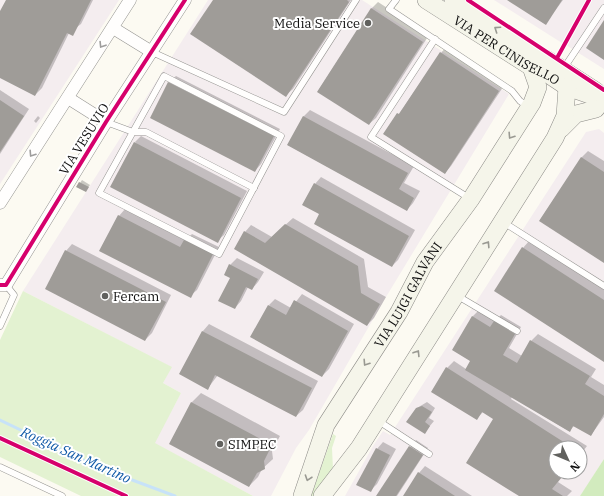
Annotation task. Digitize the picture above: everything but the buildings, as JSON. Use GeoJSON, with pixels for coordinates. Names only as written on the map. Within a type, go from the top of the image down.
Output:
{"type":"FeatureCollection","features":[{"type":"Feature","properties":{"kind":"main road","name":"VIA PER CINISELLO"},"geometry":{"type":"LineString","coordinates":[[426,0],[530,59],[563,69],[602,105]]}},
{"type":"Feature","properties":{"kind":"main road","name":"VIA PER CINISELLO"},"geometry":{"type":"LineString","coordinates":[[453,0],[549,75],[567,87],[602,105]]}},
{"type":"Feature","properties":{"kind":"main road","name":"VIA LUIGI GALVANI"},"geometry":{"type":"LineString","coordinates":[[302,496],[326,425],[399,312],[425,262],[471,199],[531,105],[538,87],[530,59]]}},
{"type":"Feature","properties":{"kind":"main road"},"geometry":{"type":"LineString","coordinates":[[531,105],[567,87],[567,106],[559,131]]}},
{"type":"Feature","properties":{"kind":"main road"},"geometry":{"type":"LineString","coordinates":[[322,496],[358,448],[454,294],[559,131],[576,114],[602,105]]}},
{"type":"Feature","properties":{"kind":"street"},"geometry":{"type":"LineString","coordinates":[[0,203],[130,0]]}},
{"type":"Feature","properties":{"kind":"street","name":"VIA VESUVIO"},"geometry":{"type":"LineString","coordinates":[[3,285],[106,122],[186,0]]}},
{"type":"Feature","properties":{"kind":"street"},"geometry":{"type":"LineString","coordinates":[[113,28],[152,52]]}},
{"type":"Feature","properties":{"kind":"street"},"geometry":{"type":"LineString","coordinates":[[68,98],[106,122]]}},
{"type":"Feature","properties":{"kind":"lane"},"geometry":{"type":"LineString","coordinates":[[152,52],[284,112],[356,0]]}},
{"type":"Feature","properties":{"kind":"lane"},"geometry":{"type":"LineString","coordinates":[[396,0],[390,9],[512,91],[520,101],[531,105]]}},
{"type":"Feature","properties":{"kind":"lane"},"geometry":{"type":"LineString","coordinates":[[563,69],[604,8]]}},
{"type":"Feature","properties":{"kind":"lane"},"geometry":{"type":"LineString","coordinates":[[435,39],[371,137],[471,199]]}},
{"type":"Feature","properties":{"kind":"lane"},"geometry":{"type":"LineString","coordinates":[[164,76],[281,136],[219,254],[99,193],[133,132],[164,76]]}},
{"type":"Feature","properties":{"kind":"lane"},"geometry":{"type":"LineString","coordinates":[[106,122],[133,132],[146,132],[254,188]]}},
{"type":"Feature","properties":{"kind":"lane"},"geometry":{"type":"LineString","coordinates":[[501,222],[604,286]]}},
{"type":"Feature","properties":{"kind":"lane"},"geometry":{"type":"LineString","coordinates":[[0,326],[14,295],[3,285]]}},
{"type":"Feature","properties":{"kind":"lane"},"geometry":{"type":"LineString","coordinates":[[454,294],[517,332]]}},
{"type":"Feature","properties":{"kind":"lane"},"geometry":{"type":"LineString","coordinates":[[376,419],[429,454]]}},
{"type":"Feature","properties":{"kind":"lane"},"geometry":{"type":"LineString","coordinates":[[0,467],[62,496]]}},
{"type":"Feature","properties":{"kind":"shaded area"},"geometry":{"type":"Polygon","coordinates":[[[0,0],[119,0],[0,184],[0,0]]]}},
{"type":"Feature","properties":{"kind":"shaded area"},"geometry":{"type":"Polygon","coordinates":[[[208,0],[362,0],[509,94],[386,297],[309,430],[296,448],[271,496],[253,496],[154,443],[181,393],[163,383],[171,367],[23,291],[208,0]]]}},
{"type":"Feature","properties":{"kind":"shaded area"},"geometry":{"type":"Polygon","coordinates":[[[494,0],[586,0],[562,43],[494,0]]]}},
{"type":"Feature","properties":{"kind":"shaded area"},"geometry":{"type":"Polygon","coordinates":[[[592,0],[604,0],[604,69],[566,45],[592,0]]]}},
{"type":"Feature","properties":{"kind":"shaded area"},"geometry":{"type":"Polygon","coordinates":[[[599,129],[604,133],[604,459],[585,489],[580,496],[345,496],[383,431],[390,435],[586,132],[599,129]]]}},
{"type":"Feature","properties":{"kind":"green space"},"geometry":{"type":"Polygon","coordinates":[[[23,291],[172,367],[163,383],[181,393],[155,443],[253,496],[81,496],[0,457],[0,340],[23,291]]]}},
{"type":"Feature","properties":{"kind":"green space"},"geometry":{"type":"Polygon","coordinates":[[[333,434],[336,436],[332,448],[333,470],[317,496],[311,496],[333,434]]]}},
{"type":"Feature","properties":{"kind":"green space"},"geometry":{"type":"Polygon","coordinates":[[[604,459],[604,496],[580,496],[604,459]]]}},
{"type":"Feature","properties":{"kind":"waterway","name":"Roggia San Martino"},"geometry":{"type":"LineString","coordinates":[[0,420],[100,468],[175,496]]}},
{"type":"Feature","properties":{"kind":"cycle path"},"geometry":{"type":"LineString","coordinates":[[0,285],[6,285],[106,122],[185,0]]}},
{"type":"Feature","properties":{"kind":"cycle path"},"geometry":{"type":"LineString","coordinates":[[468,0],[604,90]]}},
{"type":"Feature","properties":{"kind":"cycle path"},"geometry":{"type":"LineString","coordinates":[[557,58],[589,0]]}},
{"type":"Feature","properties":{"kind":"cycle path"},"geometry":{"type":"LineString","coordinates":[[0,438],[126,496]]}},
{"type":"Feature","properties":{"kind":"place","name":"Media Service"},"geometry":{"type":"Point","coordinates":[368,23]}},
{"type":"Feature","properties":{"kind":"place","name":"Fercam"},"geometry":{"type":"Point","coordinates":[105,296]}},
{"type":"Feature","properties":{"kind":"place","name":"SIMPEC"},"geometry":{"type":"Point","coordinates":[220,444]}}]}
